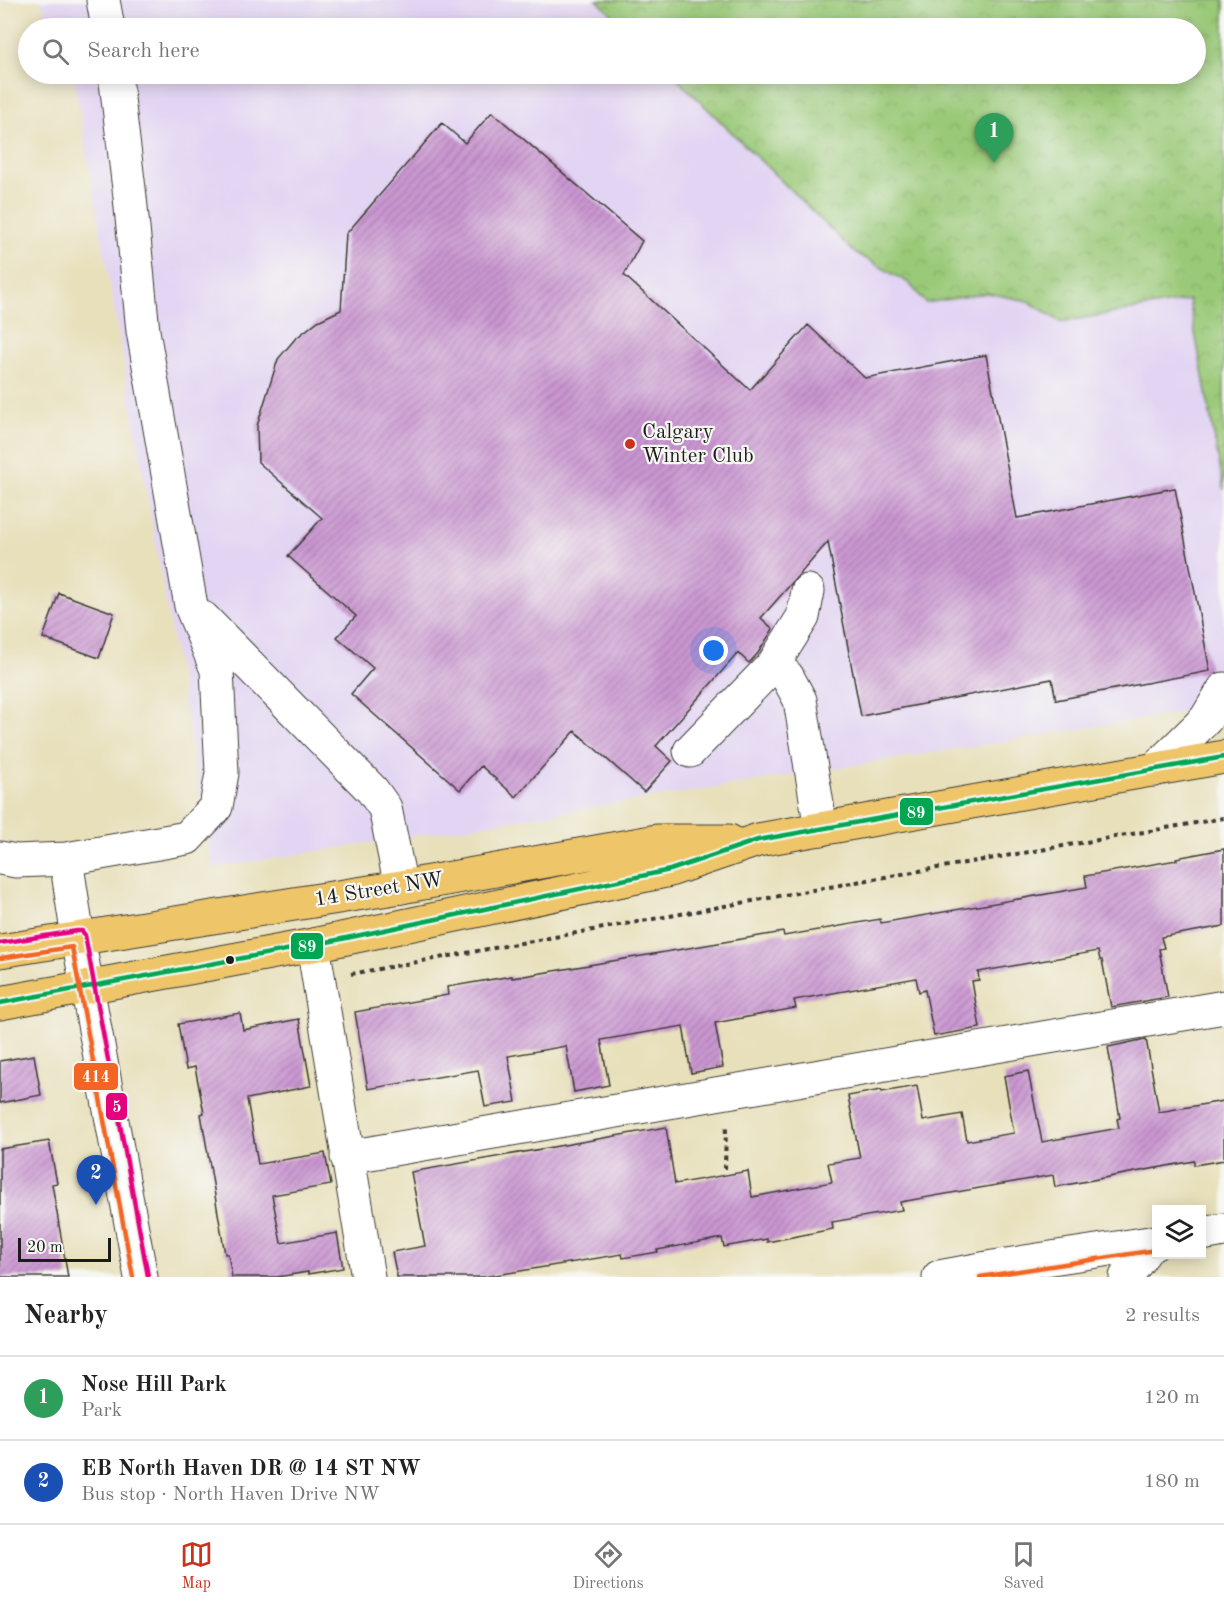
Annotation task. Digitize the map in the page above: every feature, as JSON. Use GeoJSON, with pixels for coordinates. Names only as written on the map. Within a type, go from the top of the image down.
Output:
{"type":"FeatureCollection","features":[{"type":"Feature","properties":{"kind":"main road","name":"14 Street NW"},"geometry":{"type":"LineString","coordinates":[[0,1003],[312,945],[670,870],[758,840],[1224,757]]}},
{"type":"Feature","properties":{"kind":"main road","name":"14 Street NW"},"geometry":{"type":"LineString","coordinates":[[0,951],[401,887],[657,841],[758,840]]}},
{"type":"Feature","properties":{"kind":"street"},"geometry":{"type":"LineString","coordinates":[[103,0],[106,18]]}},
{"type":"Feature","properties":{"kind":"street"},"geometry":{"type":"LineString","coordinates":[[0,858],[16,861],[66,859],[187,838],[216,807],[222,773],[217,670],[191,606],[143,331],[116,84]]}},
{"type":"Feature","properties":{"kind":"street"},"geometry":{"type":"LineString","coordinates":[[690,751],[773,665],[803,617],[807,591]]}},
{"type":"Feature","properties":{"kind":"street"},"geometry":{"type":"LineString","coordinates":[[191,606],[372,790],[385,808],[401,887]]}},
{"type":"Feature","properties":{"kind":"street"},"geometry":{"type":"LineString","coordinates":[[773,665],[787,676],[800,700],[820,829]]}},
{"type":"Feature","properties":{"kind":"street"},"geometry":{"type":"LineString","coordinates":[[1154,770],[1206,719],[1224,689]]}},
{"type":"Feature","properties":{"kind":"street"},"geometry":{"type":"LineString","coordinates":[[66,859],[78,938],[141,1277]]}},
{"type":"Feature","properties":{"kind":"street"},"geometry":{"type":"LineString","coordinates":[[312,945],[368,1277]]}},
{"type":"Feature","properties":{"kind":"street"},"geometry":{"type":"LineString","coordinates":[[347,1157],[1224,1007]]}},
{"type":"Feature","properties":{"kind":"street"},"geometry":{"type":"LineString","coordinates":[[1206,1233],[1224,1230]]}},
{"type":"Feature","properties":{"kind":"street"},"geometry":{"type":"LineString","coordinates":[[939,1277],[1152,1243]]}},
{"type":"Feature","properties":{"kind":"street"},"geometry":{"type":"LineString","coordinates":[[1126,1277],[1152,1245]]}},
{"type":"Feature","properties":{"kind":"path"},"geometry":{"type":"LineString","coordinates":[[346,975],[1224,818]]}},
{"type":"Feature","properties":{"kind":"path"},"geometry":{"type":"LineString","coordinates":[[726,1169],[727,1116],[737,1090]]}},
{"type":"Feature","properties":{"kind":"shaded area"},"geometry":{"type":"Polygon","coordinates":[[[40,0],[597,0],[616,18],[49,18],[40,0]]]}},
{"type":"Feature","properties":{"kind":"shaded area"},"geometry":{"type":"Polygon","coordinates":[[[75,84],[682,84],[854,252],[909,283],[926,303],[987,293],[1028,301],[1061,322],[1189,300],[1224,490],[1224,706],[213,868],[75,84]]]}},
{"type":"Feature","properties":{"kind":"green space"},"geometry":{"type":"Polygon","coordinates":[[[597,0],[1224,0],[1224,490],[1189,300],[1061,322],[1028,301],[987,293],[926,303],[909,283],[854,252],[682,84],[1206,84],[1206,18],[616,18],[597,0]]]}},
{"type":"Feature","properties":{"kind":"building","name":"Calgary Winter Club"},"geometry":{"type":"Polygon","coordinates":[[[492,112],[642,241],[624,275],[750,390],[808,325],[865,378],[986,355],[1017,518],[1175,488],[1210,671],[1056,700],[1052,679],[861,716],[828,542],[761,618],[773,629],[758,653],[749,663],[738,653],[656,746],[672,761],[644,792],[575,731],[516,797],[481,766],[460,790],[351,694],[373,668],[337,637],[356,616],[288,556],[322,518],[258,462],[257,426],[278,359],[295,339],[318,321],[341,310],[346,234],[442,123],[465,143],[492,112]]]}},
{"type":"Feature","properties":{"kind":"building"},"geometry":{"type":"Polygon","coordinates":[[[59,593],[114,613],[99,658],[43,638],[59,593]]]}},
{"type":"Feature","properties":{"kind":"building"},"geometry":{"type":"Polygon","coordinates":[[[1224,849],[1224,926],[1161,937],[1164,948],[1159,949],[1168,997],[1111,1007],[1102,960],[1100,960],[1098,951],[978,972],[979,980],[972,981],[980,1028],[934,1036],[925,990],[919,992],[916,978],[794,1000],[796,1008],[715,1023],[723,1067],[691,1073],[683,1026],[601,1040],[609,1085],[574,1092],[566,1046],[508,1056],[516,1102],[485,1107],[478,1070],[368,1089],[355,1012],[448,995],[447,987],[783,932],[784,936],[880,919],[881,923],[1087,887],[1085,876],[1177,860],[1176,858],[1224,849]]]}},
{"type":"Feature","properties":{"kind":"building"},"geometry":{"type":"Polygon","coordinates":[[[240,1013],[243,1030],[299,1019],[311,1086],[247,1099],[258,1164],[325,1153],[331,1185],[272,1195],[281,1243],[337,1233],[343,1268],[277,1277],[232,1277],[228,1254],[225,1254],[195,1067],[186,1069],[178,1024],[240,1013]]]}},
{"type":"Feature","properties":{"kind":"building"},"geometry":{"type":"Polygon","coordinates":[[[1146,1039],[1159,1112],[1224,1101],[1224,1160],[1194,1165],[1194,1161],[1055,1187],[1053,1175],[900,1202],[902,1210],[832,1222],[833,1229],[767,1242],[767,1239],[724,1247],[722,1238],[623,1258],[622,1254],[484,1277],[397,1277],[392,1252],[425,1246],[411,1172],[666,1127],[675,1184],[748,1171],[752,1197],[832,1182],[828,1163],[860,1158],[848,1096],[917,1086],[923,1121],[962,1114],[967,1141],[1014,1133],[1004,1076],[1028,1071],[1042,1142],[1119,1128],[1117,1119],[1120,1118],[1108,1047],[1146,1039]]]}},
{"type":"Feature","properties":{"kind":"building"},"geometry":{"type":"Polygon","coordinates":[[[34,1055],[41,1095],[0,1103],[0,1061],[34,1055]]]}},
{"type":"Feature","properties":{"kind":"building"},"geometry":{"type":"Polygon","coordinates":[[[49,1141],[57,1183],[52,1184],[68,1277],[0,1277],[0,1149],[49,1141]]]}},
{"type":"Feature","properties":{"kind":"transit line","name":"89"},"geometry":{"type":"LineString","coordinates":[[0,1003],[313,945],[670,870],[758,840],[1224,757]]}},
{"type":"Feature","properties":{"kind":"transit line","name":"5"},"geometry":{"type":"LineString","coordinates":[[0,943],[77,931],[82,931],[85,935],[148,1276]]}},
{"type":"Feature","properties":{"kind":"transit line","name":"414"},"geometry":{"type":"LineString","coordinates":[[1,958],[72,947],[133,1277]]}},
{"type":"Feature","properties":{"kind":"transit line","name":"414"},"geometry":{"type":"LineString","coordinates":[[980,1277],[1152,1251]]}},
{"type":"Feature","properties":{"kind":"place","name":"Nose Hill Park"},"geometry":{"type":"Point","coordinates":[994,163]}},
{"type":"Feature","properties":{"kind":"place","name":"Calgary Winter Club"},"geometry":{"type":"Point","coordinates":[630,444]}},
{"type":"Feature","properties":{"kind":"place","name":"EB North Haven DR @ 14 ST NW"},"geometry":{"type":"Point","coordinates":[96,1205]}}]}
